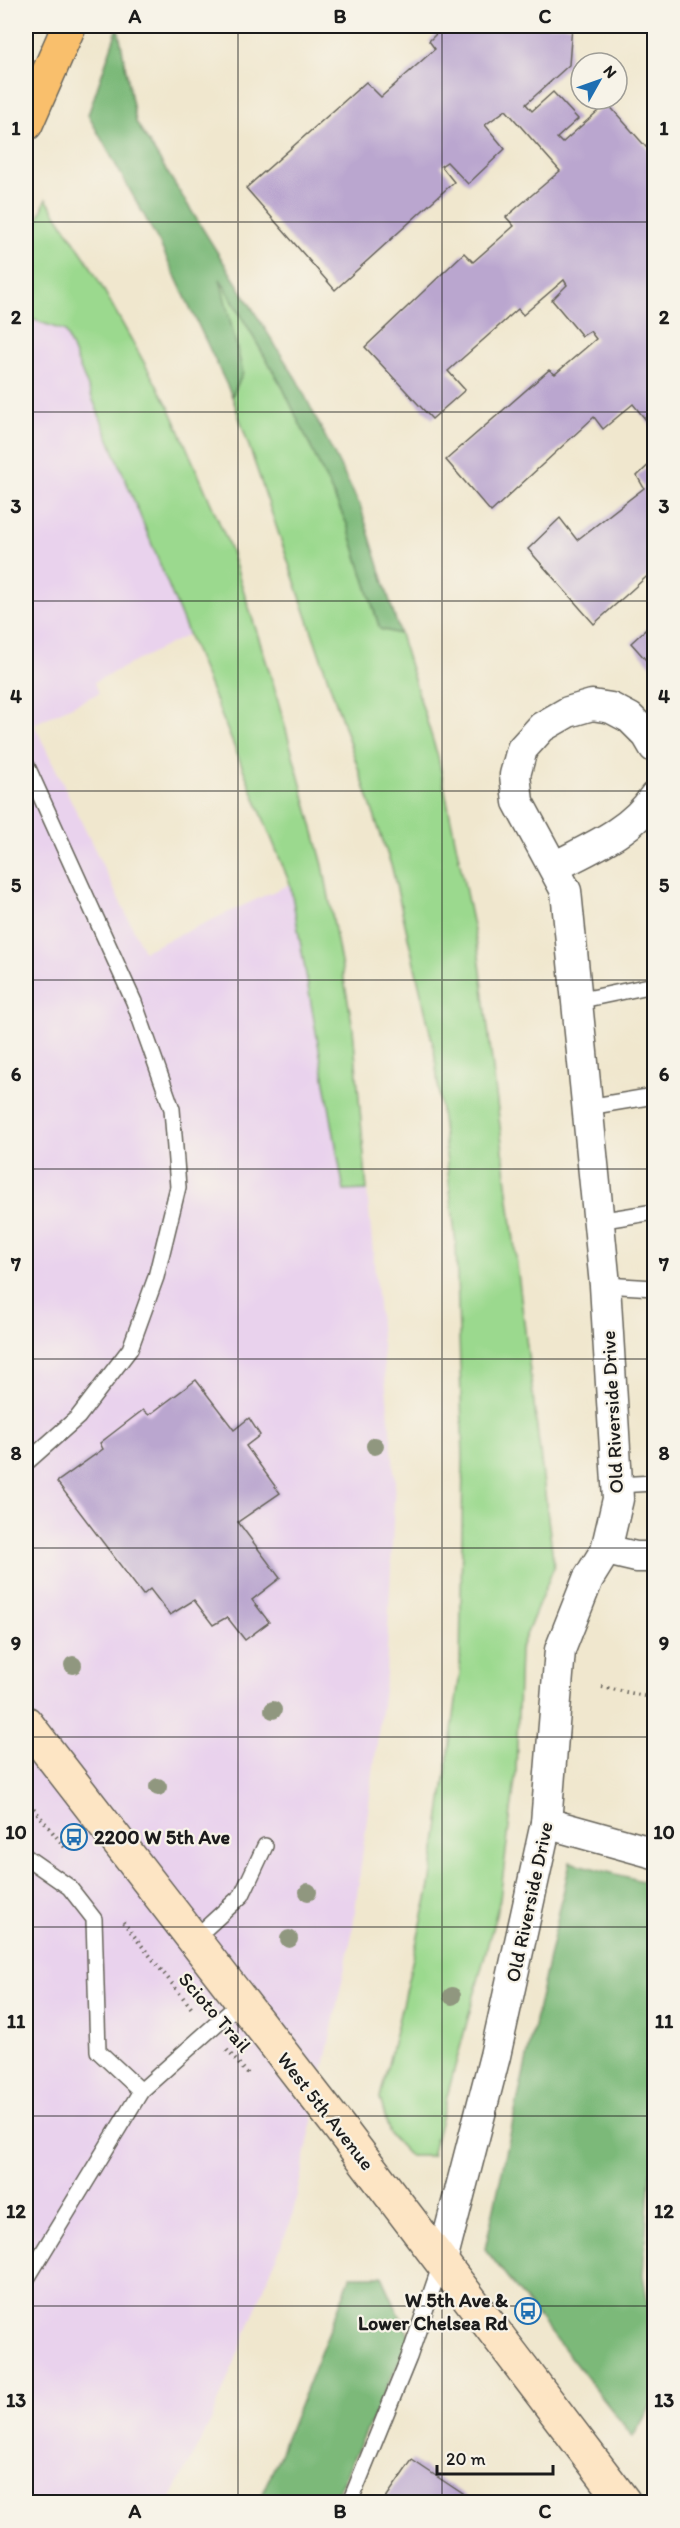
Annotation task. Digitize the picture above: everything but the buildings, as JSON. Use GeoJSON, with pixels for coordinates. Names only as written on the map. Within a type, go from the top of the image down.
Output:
{"type":"FeatureCollection","features":[{"type":"Feature","properties":{"kind":"main road"},"geometry":{"type":"LineString","coordinates":[[26,123],[69,26]]}},
{"type":"Feature","properties":{"kind":"main road","name":"West 5th Avenue"},"geometry":{"type":"LineString","coordinates":[[26,1723],[442,2261],[624,2502]]}},
{"type":"Feature","properties":{"kind":"street","name":"Old Riverside Drive"},"geometry":{"type":"LineString","coordinates":[[442,2261],[495,2056],[546,1823],[560,1650],[588,1579],[606,1550],[618,1499],[604,1285],[566,891],[518,802],[515,775],[522,749],[542,727],[568,712],[592,705],[611,708],[630,718],[647,735],[654,747]]}},
{"type":"Feature","properties":{"kind":"street"},"geometry":{"type":"LineString","coordinates":[[554,867],[613,836],[644,813],[654,797]]}},
{"type":"Feature","properties":{"kind":"street"},"geometry":{"type":"LineString","coordinates":[[606,1550],[636,1557],[654,1557]]}},
{"type":"Feature","properties":{"kind":"street"},"geometry":{"type":"LineString","coordinates":[[546,1823],[654,1853]]}},
{"type":"Feature","properties":{"kind":"lane"},"geometry":{"type":"LineString","coordinates":[[26,764],[126,981],[141,1022],[172,1110],[178,1187],[156,1277],[130,1349],[78,1417],[26,1463]]}},
{"type":"Feature","properties":{"kind":"lane"},"geometry":{"type":"LineString","coordinates":[[577,1001],[654,985]]}},
{"type":"Feature","properties":{"kind":"lane"},"geometry":{"type":"LineString","coordinates":[[588,1107],[654,1096]]}},
{"type":"Feature","properties":{"kind":"lane"},"geometry":{"type":"LineString","coordinates":[[598,1221],[654,1212]]}},
{"type":"Feature","properties":{"kind":"lane"},"geometry":{"type":"LineString","coordinates":[[604,1285],[654,1288]]}},
{"type":"Feature","properties":{"kind":"lane"},"geometry":{"type":"LineString","coordinates":[[617,1485],[654,1483]]}},
{"type":"Feature","properties":{"kind":"lane"},"geometry":{"type":"LineString","coordinates":[[193,1941],[242,1895],[265,1846]]}},
{"type":"Feature","properties":{"kind":"lane"},"geometry":{"type":"LineString","coordinates":[[26,1857],[69,1887],[94,1919],[98,2051],[141,2091]]}},
{"type":"Feature","properties":{"kind":"lane"},"geometry":{"type":"LineString","coordinates":[[26,2280],[141,2091],[241,2002]]}},
{"type":"Feature","properties":{"kind":"lane"},"geometry":{"type":"LineString","coordinates":[[350,2502],[409,2357],[442,2261]]}},
{"type":"Feature","properties":{"kind":"path"},"geometry":{"type":"LineString","coordinates":[[602,1687],[654,1698]]}},
{"type":"Feature","properties":{"kind":"path"},"geometry":{"type":"LineString","coordinates":[[26,1799],[73,1858]]}},
{"type":"Feature","properties":{"kind":"path","name":"Scioto Trail"},"geometry":{"type":"LineString","coordinates":[[117,1915],[175,1990],[254,2081]]}},
{"type":"Feature","properties":{"kind":"shaded area"},"geometry":{"type":"Polygon","coordinates":[[[26,317],[65,331],[188,635],[94,682],[99,693],[34,724],[144,951],[290,884],[344,1191],[367,1190],[395,1480],[386,1674],[352,1934],[292,2218],[211,2421],[169,2502],[26,2502],[26,317]]]}},
{"type":"Feature","properties":{"kind":"green space"},"geometry":{"type":"Polygon","coordinates":[[[118,27],[136,122],[297,380],[361,508],[400,634],[380,629],[347,524],[283,388],[220,279],[243,373],[232,396],[160,244],[88,115],[118,27]]]}},
{"type":"Feature","properties":{"kind":"green space"},"geometry":{"type":"Polygon","coordinates":[[[46,199],[88,262],[170,409],[229,545],[274,686],[323,865],[353,1028],[367,1190],[344,1191],[290,884],[65,331],[26,317],[26,251],[46,199]]]}},
{"type":"Feature","properties":{"kind":"green space"},"geometry":{"type":"Polygon","coordinates":[[[218,276],[283,388],[347,524],[380,629],[400,634],[438,757],[479,955],[554,1567],[520,1650],[516,1772],[500,1899],[431,2156],[410,2156],[390,2135],[380,2098],[430,1886],[460,1673],[463,1457],[456,1244],[434,1049],[392,868],[232,396],[243,373],[218,276]]]}},
{"type":"Feature","properties":{"kind":"green space"},"geometry":{"type":"Polygon","coordinates":[[[570,1862],[654,1884],[654,2163],[650,2174],[643,2275],[654,2341],[654,2401],[633,2437],[485,2249],[570,1862]]]}},
{"type":"Feature","properties":{"kind":"green space"},"geometry":{"type":"Polygon","coordinates":[[[351,2276],[382,2276],[410,2338],[333,2502],[258,2502],[277,2461],[351,2276]]]}},
{"type":"Feature","properties":{"kind":"place","name":"2200 W 5th Ave"},"geometry":{"type":"Point","coordinates":[74,1837]}},
{"type":"Feature","properties":{"kind":"place","name":"W 5th Ave & Lower Chelsea Rd"},"geometry":{"type":"Point","coordinates":[528,2311]}}]}
